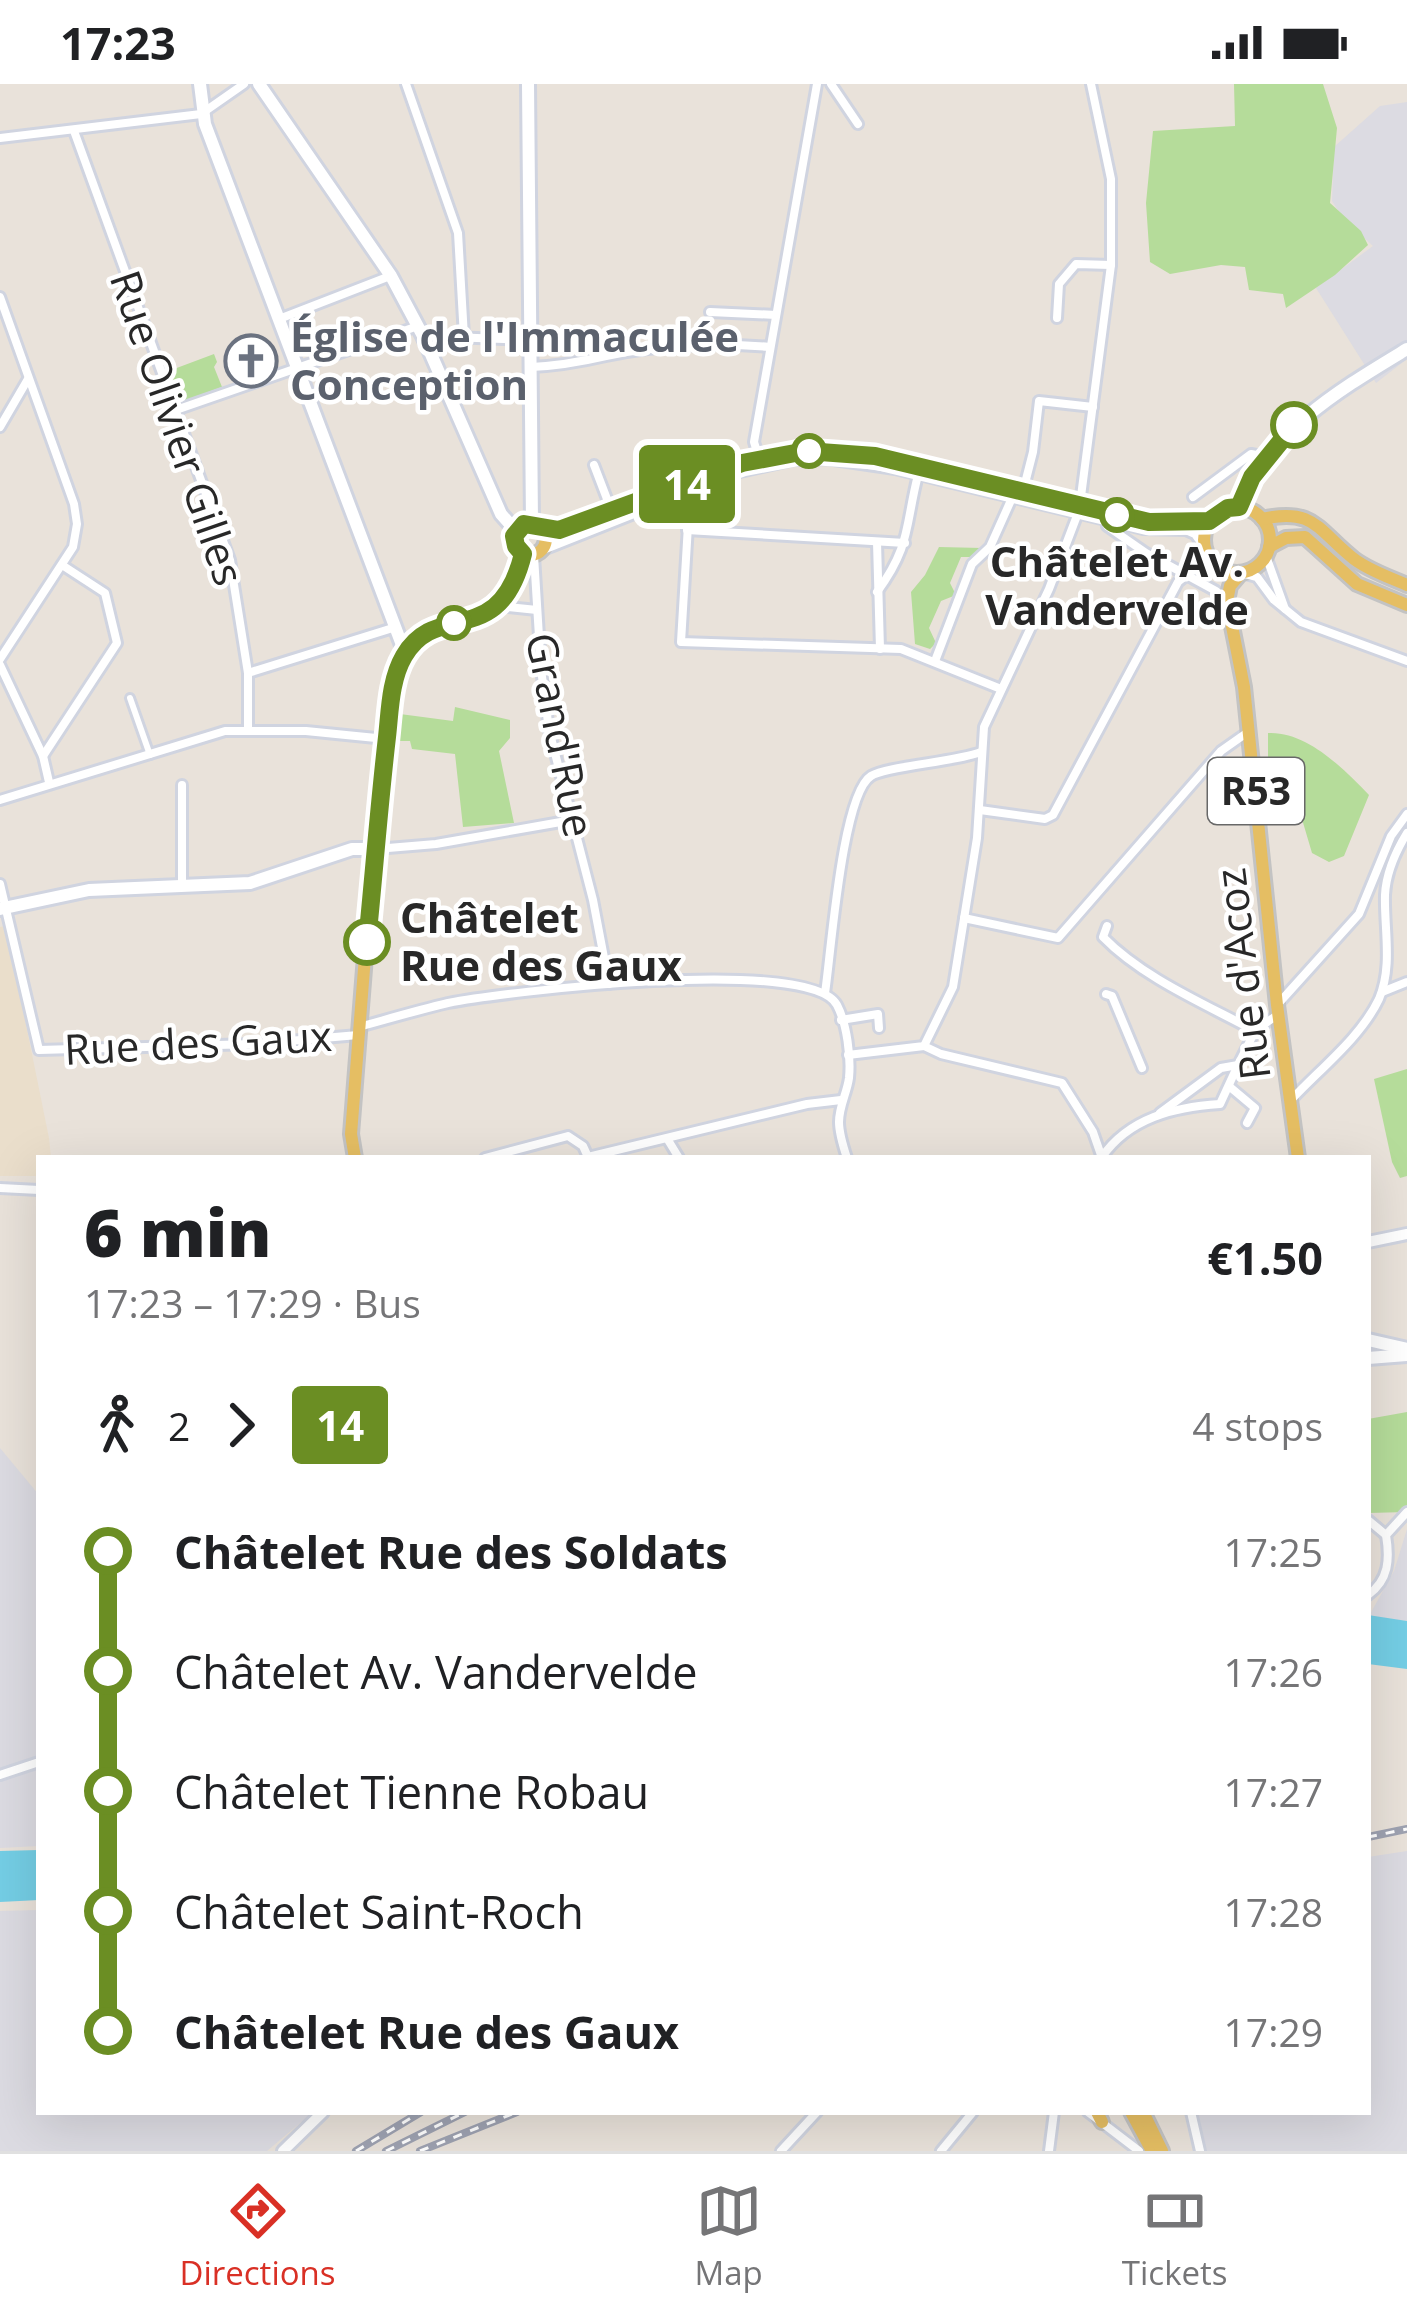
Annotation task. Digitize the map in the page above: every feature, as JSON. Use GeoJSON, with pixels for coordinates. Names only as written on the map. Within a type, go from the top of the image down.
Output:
{"type":"FeatureCollection","features":[{"type":"Feature","properties":{"kind":"main road"},"geometry":{"type":"LineString","coordinates":[[200,84],[201,114],[405,653]]}},
{"type":"Feature","properties":{"kind":"main road"},"geometry":{"type":"LineString","coordinates":[[259,84],[391,276],[501,514],[516,530],[516,546],[533,553]]}},
{"type":"Feature","properties":{"kind":"main road"},"geometry":{"type":"LineString","coordinates":[[354,1155],[351,1134],[358,1031],[378,849],[376,817],[394,684],[405,653],[430,633],[499,606],[533,553],[547,540],[538,526],[531,368],[528,84]]}},
{"type":"Feature","properties":{"kind":"main road"},"geometry":{"type":"LineString","coordinates":[[1239,507],[1252,477],[1307,415],[1407,349]]}},
{"type":"Feature","properties":{"kind":"main road"},"geometry":{"type":"LineString","coordinates":[[516,530],[538,526],[559,530],[759,458],[806,451],[856,453],[1149,522],[1209,521],[1228,508],[1239,507],[1262,519],[1291,515],[1312,520],[1353,558],[1407,585]]}},
{"type":"Feature","properties":{"kind":"main road"},"geometry":{"type":"LineString","coordinates":[[1262,519],[1268,552]]}},
{"type":"Feature","properties":{"kind":"main road"},"geometry":{"type":"LineString","coordinates":[[1209,521],[1206,552],[1217,567],[1241,573],[1251,570],[1286,538],[1304,537],[1357,584],[1407,604]]}},
{"type":"Feature","properties":{"kind":"main road","name":"Rue d'Acoz"},"geometry":{"type":"LineString","coordinates":[[1241,573],[1230,586],[1227,601],[1249,731],[1277,1010],[1298,1155]]}},
{"type":"Feature","properties":{"kind":"main road"},"geometry":{"type":"LineString","coordinates":[[352,849],[376,817]]}},
{"type":"Feature","properties":{"kind":"main road"},"geometry":{"type":"LineString","coordinates":[[4,909],[89,890],[250,883],[352,849],[378,849]]}},
{"type":"Feature","properties":{"kind":"main road"},"geometry":{"type":"LineString","coordinates":[[1371,1341],[1407,1352]]}},
{"type":"Feature","properties":{"kind":"main road"},"geometry":{"type":"LineString","coordinates":[[1371,1358],[1407,1352]]}},
{"type":"Feature","properties":{"kind":"main road"},"geometry":{"type":"LineString","coordinates":[[1133,2115],[1152,2151]]}},
{"type":"Feature","properties":{"kind":"main road"},"geometry":{"type":"LineString","coordinates":[[1144,2115],[1162,2151]]}},
{"type":"Feature","properties":{"kind":"street"},"geometry":{"type":"LineString","coordinates":[[0,138],[201,114],[244,84]]}},
{"type":"Feature","properties":{"kind":"street"},"geometry":{"type":"LineString","coordinates":[[406,84],[458,233],[464,338]]}},
{"type":"Feature","properties":{"kind":"street"},"geometry":{"type":"LineString","coordinates":[[759,458],[754,442],[817,84]]}},
{"type":"Feature","properties":{"kind":"street"},"geometry":{"type":"LineString","coordinates":[[831,84],[858,124]]}},
{"type":"Feature","properties":{"kind":"street"},"geometry":{"type":"LineString","coordinates":[[924,1046],[951,998],[980,810],[984,727],[1059,568],[1079,509],[1111,265],[1111,179],[1091,84]]}},
{"type":"Feature","properties":{"kind":"street","name":"Rue Olivier Gilles"},"geometry":{"type":"LineString","coordinates":[[74,131],[230,560],[248,673],[248,730]]}},
{"type":"Feature","properties":{"kind":"street"},"geometry":{"type":"LineString","coordinates":[[1057,318],[1059,284],[1076,264],[1111,265]]}},
{"type":"Feature","properties":{"kind":"street"},"geometry":{"type":"LineString","coordinates":[[279,319],[391,276]]}},
{"type":"Feature","properties":{"kind":"street"},"geometry":{"type":"LineString","coordinates":[[0,297],[74,504],[77,534],[0,662],[43,756],[49,782]]}},
{"type":"Feature","properties":{"kind":"street"},"geometry":{"type":"LineString","coordinates":[[710,312],[776,315]]}},
{"type":"Feature","properties":{"kind":"street"},"geometry":{"type":"LineString","coordinates":[[173,411],[297,366],[420,331],[532,340]]}},
{"type":"Feature","properties":{"kind":"street"},"geometry":{"type":"LineString","coordinates":[[531,368],[573,366],[662,349],[769,347]]}},
{"type":"Feature","properties":{"kind":"street"},"geometry":{"type":"LineString","coordinates":[[0,428],[29,378]]}},
{"type":"Feature","properties":{"kind":"street"},"geometry":{"type":"LineString","coordinates":[[934,661],[972,564],[990,547],[1018,494],[1034,452],[1039,401],[1093,406]]}},
{"type":"Feature","properties":{"kind":"street"},"geometry":{"type":"LineString","coordinates":[[1193,497],[1250,454],[1268,458]]}},
{"type":"Feature","properties":{"kind":"street"},"geometry":{"type":"LineString","coordinates":[[533,553],[740,472],[794,460],[847,460],[1018,494]]}},
{"type":"Feature","properties":{"kind":"street"},"geometry":{"type":"LineString","coordinates":[[594,464],[612,512]]}},
{"type":"Feature","properties":{"kind":"street"},"geometry":{"type":"LineString","coordinates":[[877,592],[898,563],[918,475]]}},
{"type":"Feature","properties":{"kind":"street"},"geometry":{"type":"LineString","coordinates":[[690,491],[681,643],[901,649],[1001,689]]}},
{"type":"Feature","properties":{"kind":"street"},"geometry":{"type":"LineString","coordinates":[[980,810],[1045,820],[1053,815],[1184,574],[1206,552],[1195,533],[1148,530],[1079,509]]}},
{"type":"Feature","properties":{"kind":"street"},"geometry":{"type":"LineString","coordinates":[[1108,520],[1107,526],[1126,541],[1216,591]]}},
{"type":"Feature","properties":{"kind":"street"},"geometry":{"type":"LineString","coordinates":[[687,530],[905,543]]}},
{"type":"Feature","properties":{"kind":"street"},"geometry":{"type":"LineString","coordinates":[[877,542],[880,649]]}},
{"type":"Feature","properties":{"kind":"street"},"geometry":{"type":"LineString","coordinates":[[1268,552],[1286,610]]}},
{"type":"Feature","properties":{"kind":"street","name":"Grand'Rue"},"geometry":{"type":"LineString","coordinates":[[533,553],[549,730],[593,900],[609,984]]}},
{"type":"Feature","properties":{"kind":"street"},"geometry":{"type":"LineString","coordinates":[[43,756],[117,643],[105,593],[62,565]]}},
{"type":"Feature","properties":{"kind":"street"},"geometry":{"type":"LineString","coordinates":[[1241,573],[1262,581],[1286,610],[1328,634],[1407,661]]}},
{"type":"Feature","properties":{"kind":"street"},"geometry":{"type":"LineString","coordinates":[[499,606],[537,610]]}},
{"type":"Feature","properties":{"kind":"street"},"geometry":{"type":"LineString","coordinates":[[248,673],[396,627]]}},
{"type":"Feature","properties":{"kind":"street"},"geometry":{"type":"LineString","coordinates":[[130,698],[150,755]]}},
{"type":"Feature","properties":{"kind":"street"},"geometry":{"type":"LineString","coordinates":[[0,800],[225,731],[306,731],[387,739]]}},
{"type":"Feature","properties":{"kind":"street"},"geometry":{"type":"LineString","coordinates":[[964,918],[1058,938],[1221,751],[1249,731]]}},
{"type":"Feature","properties":{"kind":"street"},"geometry":{"type":"LineString","coordinates":[[826,993],[849,820],[860,785],[874,773],[981,752]]}},
{"type":"Feature","properties":{"kind":"street"},"geometry":{"type":"LineString","coordinates":[[182,784],[182,886]]}},
{"type":"Feature","properties":{"kind":"street"},"geometry":{"type":"LineString","coordinates":[[1159,1114],[1220,1104],[1255,1031],[1359,914],[1391,836],[1407,814]]}},
{"type":"Feature","properties":{"kind":"street"},"geometry":{"type":"LineString","coordinates":[[378,849],[436,844],[572,820]]}},
{"type":"Feature","properties":{"kind":"street"},"geometry":{"type":"LineString","coordinates":[[1292,1099],[1354,1034],[1381,992],[1388,928],[1385,891],[1394,856],[1407,833]]}},
{"type":"Feature","properties":{"kind":"street"},"geometry":{"type":"LineString","coordinates":[[0,884],[4,909]]}},
{"type":"Feature","properties":{"kind":"street"},"geometry":{"type":"LineString","coordinates":[[1369,887],[1385,891]]}},
{"type":"Feature","properties":{"kind":"street","name":"Rue des Gaux"},"geometry":{"type":"LineString","coordinates":[[4,909],[39,1050],[253,1044],[358,1031]]}},
{"type":"Feature","properties":{"kind":"street"},"geometry":{"type":"LineString","coordinates":[[1107,926],[1103,937],[1112,946],[1162,980],[1255,1031]]}},
{"type":"Feature","properties":{"kind":"street"},"geometry":{"type":"LineString","coordinates":[[358,1031],[451,1003],[609,984],[750,980],[826,993],[842,1019],[848,1055],[849,1080],[838,1128],[846,1155]]}},
{"type":"Feature","properties":{"kind":"street"},"geometry":{"type":"LineString","coordinates":[[1381,992],[1407,982]]}},
{"type":"Feature","properties":{"kind":"street"},"geometry":{"type":"LineString","coordinates":[[1106,994],[1112,996],[1142,1068]]}},
{"type":"Feature","properties":{"kind":"street"},"geometry":{"type":"LineString","coordinates":[[842,1019],[878,1014],[880,1028]]}},
{"type":"Feature","properties":{"kind":"street"},"geometry":{"type":"LineString","coordinates":[[848,1055],[924,1046],[1062,1083],[1093,1132],[1101,1155]]}},
{"type":"Feature","properties":{"kind":"street"},"geometry":{"type":"LineString","coordinates":[[1104,1155],[1122,1132],[1159,1114],[1221,1068],[1238,1065]]}},
{"type":"Feature","properties":{"kind":"street"},"geometry":{"type":"LineString","coordinates":[[1230,1088],[1255,1108],[1247,1123]]}},
{"type":"Feature","properties":{"kind":"street"},"geometry":{"type":"LineString","coordinates":[[597,1155],[841,1100]]}},
{"type":"Feature","properties":{"kind":"street"},"geometry":{"type":"LineString","coordinates":[[496,1155],[568,1136],[587,1155]]}},
{"type":"Feature","properties":{"kind":"street"},"geometry":{"type":"LineString","coordinates":[[668,1140],[677,1155]]}},
{"type":"Feature","properties":{"kind":"street"},"geometry":{"type":"LineString","coordinates":[[0,1188],[36,1190]]}},
{"type":"Feature","properties":{"kind":"street"},"geometry":{"type":"LineString","coordinates":[[1371,1241],[1407,1234]]}},
{"type":"Feature","properties":{"kind":"street"},"geometry":{"type":"LineString","coordinates":[[1386,1535],[1407,1512]]}},
{"type":"Feature","properties":{"kind":"street"},"geometry":{"type":"LineString","coordinates":[[1371,1522],[1386,1535],[1389,1554],[1385,1574],[1371,1591]]}},
{"type":"Feature","properties":{"kind":"street"},"geometry":{"type":"LineString","coordinates":[[0,1775],[36,1763]]}},
{"type":"Feature","properties":{"kind":"street"},"geometry":{"type":"LineString","coordinates":[[283,2151],[320,2115]]}},
{"type":"Feature","properties":{"kind":"street"},"geometry":{"type":"LineString","coordinates":[[782,2151],[814,2115]]}},
{"type":"Feature","properties":{"kind":"street"},"geometry":{"type":"LineString","coordinates":[[941,2151],[971,2115]]}},
{"type":"Feature","properties":{"kind":"street"},"geometry":{"type":"LineString","coordinates":[[1049,2151],[1054,2115]]}},
{"type":"Feature","properties":{"kind":"street"},"geometry":{"type":"LineString","coordinates":[[1191,2115],[1200,2151]]}},
{"type":"Feature","properties":{"kind":"street"},"geometry":{"type":"LineString","coordinates":[[1096,2116],[1138,2151]]}},
{"type":"Feature","properties":{"kind":"shaded area"},"geometry":{"type":"Polygon","coordinates":[[[1407,102],[1407,359],[1376,383],[1316,288],[1373,246],[1332,201],[1334,147],[1380,106],[1407,102]]]}},
{"type":"Feature","properties":{"kind":"shaded area"},"geometry":{"type":"Polygon","coordinates":[[[6,926],[49,1138],[51,1155],[36,1155],[36,1176],[0,1176],[0,927],[6,926]]]}},
{"type":"Feature","properties":{"kind":"shaded area"},"geometry":{"type":"Polygon","coordinates":[[[0,1448],[36,1491],[36,1846],[0,1848],[0,1448]]]}},
{"type":"Feature","properties":{"kind":"shaded area"},"geometry":{"type":"Polygon","coordinates":[[[1407,1529],[1407,1621],[1371,1616],[1394,1571],[1407,1529]]]}},
{"type":"Feature","properties":{"kind":"shaded area"},"geometry":{"type":"Polygon","coordinates":[[[1407,1851],[1407,2151],[1200,2151],[1196,2115],[1371,2115],[1371,1857],[1407,1851]]]}},
{"type":"Feature","properties":{"kind":"shaded area"},"geometry":{"type":"Polygon","coordinates":[[[36,1910],[36,2115],[309,2115],[267,2151],[0,2151],[0,1911],[36,1910]]]}},
{"type":"Feature","properties":{"kind":"green space"},"geometry":{"type":"Polygon","coordinates":[[[1234,84],[1323,84],[1337,128],[1330,203],[1361,231],[1368,245],[1335,275],[1286,308],[1283,294],[1249,290],[1245,267],[1221,265],[1170,274],[1150,262],[1146,203],[1153,131],[1235,126],[1234,84]]]}},
{"type":"Feature","properties":{"kind":"green space"},"geometry":{"type":"Polygon","coordinates":[[[214,354],[222,387],[178,403],[166,372],[214,354]]]}},
{"type":"Feature","properties":{"kind":"green space"},"geometry":{"type":"Polygon","coordinates":[[[939,547],[982,548],[976,557],[961,557],[950,583],[956,595],[941,601],[929,628],[936,643],[930,649],[915,644],[911,592],[939,547]]]}},
{"type":"Feature","properties":{"kind":"green space"},"geometry":{"type":"Polygon","coordinates":[[[455,707],[510,720],[510,738],[499,751],[514,823],[463,827],[455,754],[412,749],[410,741],[397,741],[400,714],[453,721],[455,707]]]}},
{"type":"Feature","properties":{"kind":"green space"},"geometry":{"type":"Polygon","coordinates":[[[1268,733],[1311,745],[1369,795],[1344,856],[1329,862],[1312,853],[1299,809],[1268,787],[1268,733]]]}},
{"type":"Feature","properties":{"kind":"green space"},"geometry":{"type":"Polygon","coordinates":[[[1407,1069],[1407,1176],[1400,1178],[1392,1162],[1374,1079],[1407,1069]]]}},
{"type":"Feature","properties":{"kind":"green space"},"geometry":{"type":"Polygon","coordinates":[[[1407,1412],[1407,1512],[1371,1513],[1371,1418],[1407,1412]]]}},
{"type":"Feature","properties":{"kind":"water"},"geometry":{"type":"Polygon","coordinates":[[[1371,1615],[1407,1621],[1407,1669],[1371,1664],[1371,1615]]]}},
{"type":"Feature","properties":{"kind":"water"},"geometry":{"type":"Polygon","coordinates":[[[36,1850],[36,1900],[0,1902],[0,1851],[36,1850]]]}},
{"type":"Feature","properties":{"kind":"railway"},"geometry":{"type":"LineString","coordinates":[[1371,1836],[1407,1829]]}},
{"type":"Feature","properties":{"kind":"railway"},"geometry":{"type":"LineString","coordinates":[[356,2151],[416,2115]]}},
{"type":"Feature","properties":{"kind":"railway"},"geometry":{"type":"LineString","coordinates":[[386,2151],[459,2115]]}},
{"type":"Feature","properties":{"kind":"railway"},"geometry":{"type":"LineString","coordinates":[[420,2151],[510,2115]]}},
{"type":"Feature","properties":{"kind":"bus line","name":"14"},"geometry":{"type":"LineString","coordinates":[[367,942],[376,817],[399,666],[416,642],[488,612],[508,596],[523,554],[514,536],[524,524],[559,530],[759,458],[821,451],[875,456],[1149,522],[1209,521],[1217,513],[1239,507],[1252,477],[1294,425]]}},
{"type":"Feature","properties":{"kind":"place","name":"Église de l'Immaculée Conception"},"geometry":{"type":"Point","coordinates":[251,361]}},
{"type":"Feature","properties":{"kind":"place","name":"Châtelet Av. Vandervelde"},"geometry":{"type":"Point","coordinates":[1117,515]}},
{"type":"Feature","properties":{"kind":"place","name":"Châtelet Rue des Gaux"},"geometry":{"type":"Point","coordinates":[367,942]}}]}
